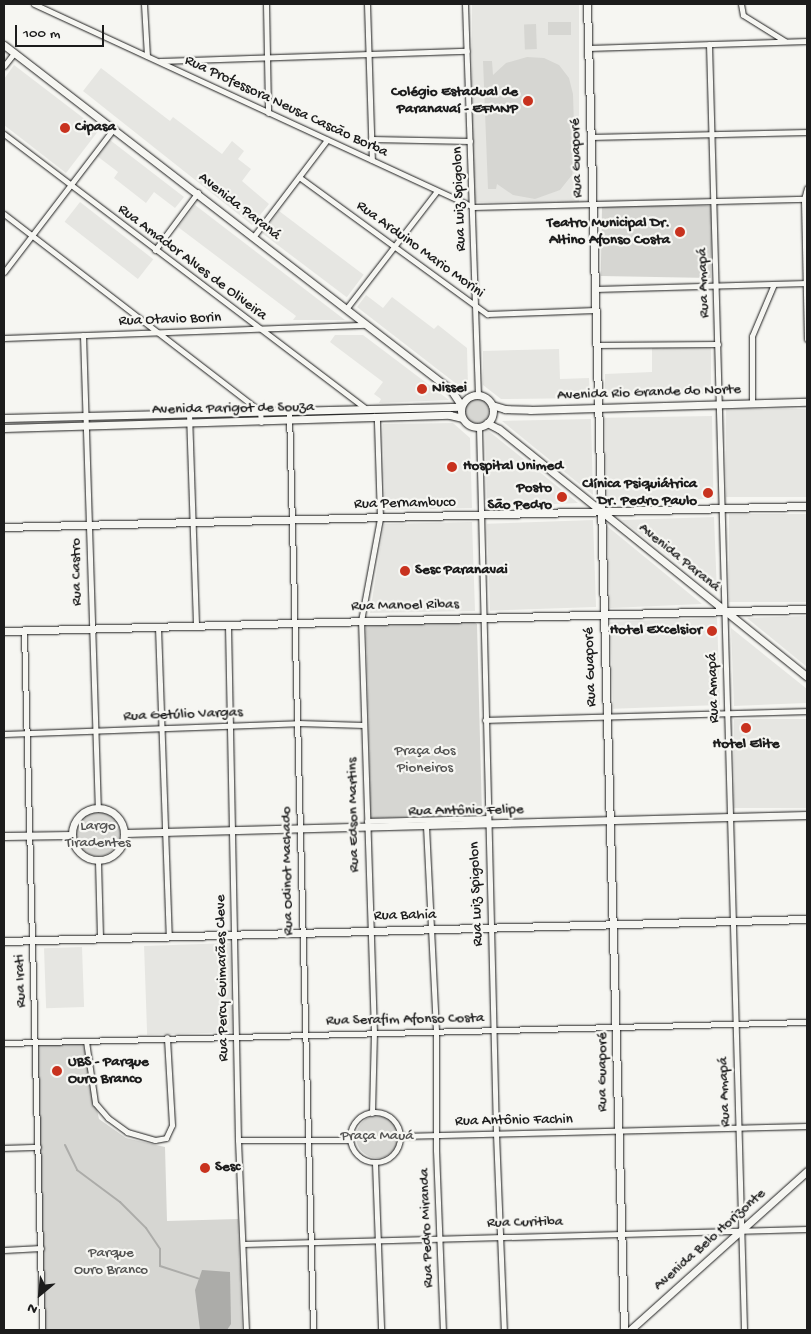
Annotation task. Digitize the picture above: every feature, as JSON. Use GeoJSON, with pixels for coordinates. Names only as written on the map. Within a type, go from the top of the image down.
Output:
{"type":"FeatureCollection","features":[{"type":"Feature","properties":{"kind":"street","name":"Rua Professora Neusa Cascão Borba"},"geometry":{"type":"LineString","coordinates":[[34,4],[472,208]]}},
{"type":"Feature","properties":{"kind":"street"},"geometry":{"type":"LineString","coordinates":[[144,4],[147,56]]}},
{"type":"Feature","properties":{"kind":"street"},"geometry":{"type":"LineString","coordinates":[[266,4],[268,113]]}},
{"type":"Feature","properties":{"kind":"street"},"geometry":{"type":"LineString","coordinates":[[367,4],[372,160]]}},
{"type":"Feature","properties":{"kind":"street","name":"Rua Luiz Spigolon"},"geometry":{"type":"LineString","coordinates":[[465,4],[476,308],[474,395]]}},
{"type":"Feature","properties":{"kind":"street","name":"Rua Guaporé"},"geometry":{"type":"LineString","coordinates":[[587,4],[599,511],[617,1026],[617,1131],[624,1330]]}},
{"type":"Feature","properties":{"kind":"street"},"geometry":{"type":"LineString","coordinates":[[741,4],[743,15],[786,41]]}},
{"type":"Feature","properties":{"kind":"street"},"geometry":{"type":"LineString","coordinates":[[588,48],[807,41]]}},
{"type":"Feature","properties":{"kind":"street","name":"Rua Amapá"},"geometry":{"type":"LineString","coordinates":[[709,44],[744,1330]]}},
{"type":"Feature","properties":{"kind":"street"},"geometry":{"type":"LineString","coordinates":[[4,66],[7,48]]}},
{"type":"Feature","properties":{"kind":"street","name":"Avenida Paraná"},"geometry":{"type":"LineString","coordinates":[[7,48],[198,192],[451,390],[461,406]]}},
{"type":"Feature","properties":{"kind":"street"},"geometry":{"type":"LineString","coordinates":[[158,61],[467,51]]}},
{"type":"Feature","properties":{"kind":"street"},"geometry":{"type":"LineString","coordinates":[[4,272],[114,128]]}},
{"type":"Feature","properties":{"kind":"street"},"geometry":{"type":"LineString","coordinates":[[590,137],[807,132]]}},
{"type":"Feature","properties":{"kind":"street","name":"Rua Amador Alves de Oliveira"},"geometry":{"type":"LineString","coordinates":[[4,134],[368,410],[377,420]]}},
{"type":"Feature","properties":{"kind":"street"},"geometry":{"type":"LineString","coordinates":[[371,139],[470,141]]}},
{"type":"Feature","properties":{"kind":"street"},"geometry":{"type":"LineString","coordinates":[[254,236],[327,140]]}},
{"type":"Feature","properties":{"kind":"street","name":"Rua Arduino Mario Morini"},"geometry":{"type":"LineString","coordinates":[[299,177],[476,308],[487,314],[595,310]]}},
{"type":"Feature","properties":{"kind":"street"},"geometry":{"type":"LineString","coordinates":[[807,188],[805,199],[807,339]]}},
{"type":"Feature","properties":{"kind":"street"},"geometry":{"type":"LineString","coordinates":[[346,309],[395,248],[437,191]]}},
{"type":"Feature","properties":{"kind":"street"},"geometry":{"type":"LineString","coordinates":[[155,250],[198,192]]}},
{"type":"Feature","properties":{"kind":"street"},"geometry":{"type":"LineString","coordinates":[[472,208],[805,199]]}},
{"type":"Feature","properties":{"kind":"street"},"geometry":{"type":"LineString","coordinates":[[4,214],[260,412],[261,422]]}},
{"type":"Feature","properties":{"kind":"street"},"geometry":{"type":"LineString","coordinates":[[595,289],[807,282]]}},
{"type":"Feature","properties":{"kind":"street"},"geometry":{"type":"LineString","coordinates":[[752,404],[752,336],[774,284]]}},
{"type":"Feature","properties":{"kind":"street","name":"Rua Otavio Borin"},"geometry":{"type":"LineString","coordinates":[[4,338],[367,326]]}},
{"type":"Feature","properties":{"kind":"street","name":"Rua Castro"},"geometry":{"type":"LineString","coordinates":[[83,335],[98,807]]}},
{"type":"Feature","properties":{"kind":"street"},"geometry":{"type":"LineString","coordinates":[[596,346],[718,344]]}},
{"type":"Feature","properties":{"kind":"street","name":"Avenida Paraná"},"geometry":{"type":"LineString","coordinates":[[451,390],[474,395]]}},
{"type":"Feature","properties":{"kind":"street"},"geometry":{"type":"LineString","coordinates":[[474,395],[492,405],[492,416],[487,424],[479,427],[467,424],[462,418],[461,406],[474,395]]}},
{"type":"Feature","properties":{"kind":"street","name":"Avenida Rio Grande do Norte"},"geometry":{"type":"LineString","coordinates":[[492,405],[505,409],[807,402]]}},
{"type":"Feature","properties":{"kind":"street","name":"Avenida Parigot de Souza"},"geometry":{"type":"LineString","coordinates":[[4,418],[368,410],[461,406]]}},
{"type":"Feature","properties":{"kind":"street","name":"Rua Odinot Machado"},"geometry":{"type":"LineString","coordinates":[[289,411],[313,1330]]}},
{"type":"Feature","properties":{"kind":"street"},"geometry":{"type":"LineString","coordinates":[[189,413],[196,626]]}},
{"type":"Feature","properties":{"kind":"street","name":"Avenida Parigot de Souza"},"geometry":{"type":"LineString","coordinates":[[4,428],[377,420],[450,415],[462,418]]}},
{"type":"Feature","properties":{"kind":"street","name":"Rua Edson Martins"},"geometry":{"type":"LineString","coordinates":[[372,1113],[374,1033],[369,931],[361,621],[380,518],[377,420]]}},
{"type":"Feature","properties":{"kind":"street","name":"Avenida Paraná"},"geometry":{"type":"LineString","coordinates":[[487,424],[499,429],[807,677]]}},
{"type":"Feature","properties":{"kind":"street","name":"Rua Luiz Spigolon"},"geometry":{"type":"LineString","coordinates":[[479,427],[487,821],[499,1237],[504,1330]]}},
{"type":"Feature","properties":{"kind":"street","name":"Rua Pernambuco"},"geometry":{"type":"LineString","coordinates":[[4,528],[807,506]]}},
{"type":"Feature","properties":{"kind":"street","name":"Rua Manoel Ribas"},"geometry":{"type":"LineString","coordinates":[[4,631],[807,609]]}},
{"type":"Feature","properties":{"kind":"street","name":"Rua Percy Guimarães Cleve"},"geometry":{"type":"LineString","coordinates":[[228,625],[238,1036],[238,1140],[246,1330]]}},
{"type":"Feature","properties":{"kind":"street"},"geometry":{"type":"LineString","coordinates":[[158,627],[169,935]]}},
{"type":"Feature","properties":{"kind":"street","name":"Rua Irati"},"geometry":{"type":"LineString","coordinates":[[24,631],[42,1330]]}},
{"type":"Feature","properties":{"kind":"street"},"geometry":{"type":"LineString","coordinates":[[485,720],[807,711]]}},
{"type":"Feature","properties":{"kind":"street","name":"Rua Getúlio Vargas"},"geometry":{"type":"LineString","coordinates":[[4,734],[298,723],[364,725]]}},
{"type":"Feature","properties":{"kind":"street"},"geometry":{"type":"LineString","coordinates":[[98,807],[106,808],[120,818],[125,833],[124,842],[114,856],[98,861],[77,850],[72,835],[76,819],[90,809],[98,807]]}},
{"type":"Feature","properties":{"kind":"street","name":"Rua Antônio Felipe"},"geometry":{"type":"LineString","coordinates":[[125,833],[300,829],[367,824],[487,821],[609,821],[807,815]]}},
{"type":"Feature","properties":{"kind":"street","name":"Rua Antônio Felipe"},"geometry":{"type":"LineString","coordinates":[[367,824],[426,826],[487,821]]}},
{"type":"Feature","properties":{"kind":"street","name":"Rua Pedro Miranda"},"geometry":{"type":"LineString","coordinates":[[426,826],[436,1032],[436,1134],[443,1330]]}},
{"type":"Feature","properties":{"kind":"street"},"geometry":{"type":"LineString","coordinates":[[4,836],[72,835]]}},
{"type":"Feature","properties":{"kind":"street"},"geometry":{"type":"LineString","coordinates":[[98,861],[100,938]]}},
{"type":"Feature","properties":{"kind":"street","name":"Rua Bahia"},"geometry":{"type":"LineString","coordinates":[[4,941],[807,919]]}},
{"type":"Feature","properties":{"kind":"street","name":"Rua Serafim Afonso Costa"},"geometry":{"type":"LineString","coordinates":[[4,1043],[167,1037],[493,1031],[807,1022]]}},
{"type":"Feature","properties":{"kind":"street"},"geometry":{"type":"LineString","coordinates":[[86,1041],[95,1103],[108,1118],[127,1132],[155,1140],[166,1138],[172,1125],[167,1037]]}},
{"type":"Feature","properties":{"kind":"street"},"geometry":{"type":"LineString","coordinates":[[372,1113],[388,1116],[398,1128],[400,1136],[394,1154],[375,1162],[356,1154],[350,1140],[355,1122],[372,1113]]}},
{"type":"Feature","properties":{"kind":"street","name":"Rua Antônio Fachin"},"geometry":{"type":"LineString","coordinates":[[400,1136],[807,1126]]}},
{"type":"Feature","properties":{"kind":"street"},"geometry":{"type":"LineString","coordinates":[[238,1140],[350,1140]]}},
{"type":"Feature","properties":{"kind":"street"},"geometry":{"type":"LineString","coordinates":[[4,1148],[38,1147]]}},
{"type":"Feature","properties":{"kind":"street"},"geometry":{"type":"LineString","coordinates":[[375,1162],[380,1330]]}},
{"type":"Feature","properties":{"kind":"street","name":"Avenida Belo Horizonte"},"geometry":{"type":"LineString","coordinates":[[630,1330],[807,1171]]}},
{"type":"Feature","properties":{"kind":"street","name":"Rua Curitiba"},"geometry":{"type":"LineString","coordinates":[[243,1244],[439,1237],[807,1229]]}},
{"type":"Feature","properties":{"kind":"street"},"geometry":{"type":"LineString","coordinates":[[4,1250],[41,1248]]}},
{"type":"Feature","properties":{"kind":"shaded area","name":"Colégio Estadual de Paranavaí - EFMNP"},"geometry":{"type":"Polygon","coordinates":[[[472,4],[579,4],[579,202],[472,202],[472,4]]]}},
{"type":"Feature","properties":{"kind":"shaded area"},"geometry":{"type":"Polygon","coordinates":[[[14,65],[99,130],[66,173],[4,125],[4,79],[14,65]]]}},
{"type":"Feature","properties":{"kind":"shaded area"},"geometry":{"type":"Polygon","coordinates":[[[101,68],[170,121],[173,117],[222,154],[232,141],[244,151],[238,159],[251,169],[242,181],[269,204],[252,225],[83,91],[101,68]]]}},
{"type":"Feature","properties":{"kind":"shaded area"},"geometry":{"type":"Polygon","coordinates":[[[110,140],[184,197],[175,208],[154,192],[146,203],[114,178],[118,172],[97,156],[110,140]]]}},
{"type":"Feature","properties":{"kind":"shaded area"},"geometry":{"type":"Polygon","coordinates":[[[80,202],[153,259],[138,279],[65,222],[80,202]]]}},
{"type":"Feature","properties":{"kind":"shaded area"},"geometry":{"type":"Polygon","coordinates":[[[195,205],[345,320],[293,320],[296,316],[178,227],[195,205]]]}},
{"type":"Feature","properties":{"kind":"shaded area"},"geometry":{"type":"Polygon","coordinates":[[[279,211],[364,275],[347,297],[262,233],[279,211]]]}},
{"type":"Feature","properties":{"kind":"shaded area"},"geometry":{"type":"Polygon","coordinates":[[[366,295],[383,308],[392,297],[434,329],[438,325],[467,348],[468,387],[463,389],[357,307],[366,295]]]}},
{"type":"Feature","properties":{"kind":"shaded area"},"geometry":{"type":"Polygon","coordinates":[[[335,335],[363,335],[449,400],[379,403],[381,399],[374,394],[383,382],[330,342],[335,335]]]}},
{"type":"Feature","properties":{"kind":"shaded area"},"geometry":{"type":"Polygon","coordinates":[[[652,348],[711,348],[711,394],[605,395],[605,374],[652,372],[652,348]]]}},
{"type":"Feature","properties":{"kind":"shaded area"},"geometry":{"type":"Polygon","coordinates":[[[559,349],[560,379],[589,378],[590,398],[501,399],[483,385],[483,351],[559,349]]]}},
{"type":"Feature","properties":{"kind":"shaded area"},"geometry":{"type":"Polygon","coordinates":[[[726,409],[807,409],[807,497],[726,497],[726,409]]]}},
{"type":"Feature","properties":{"kind":"shaded area"},"geometry":{"type":"Polygon","coordinates":[[[712,416],[713,499],[606,501],[605,418],[712,416]]]}},
{"type":"Feature","properties":{"kind":"shaded area"},"geometry":{"type":"Polygon","coordinates":[[[591,419],[593,495],[502,421],[591,419]]]}},
{"type":"Feature","properties":{"kind":"shaded area"},"geometry":{"type":"Polygon","coordinates":[[[453,423],[470,438],[472,508],[385,510],[383,424],[453,423]]]}},
{"type":"Feature","properties":{"kind":"shaded area"},"geometry":{"type":"Polygon","coordinates":[[[485,428],[578,503],[487,507],[485,428]]]}},
{"type":"Feature","properties":{"kind":"shaded area"},"geometry":{"type":"Polygon","coordinates":[[[729,514],[807,514],[807,602],[729,602],[729,514]]]}},
{"type":"Feature","properties":{"kind":"shaded area"},"geometry":{"type":"Polygon","coordinates":[[[714,517],[717,593],[622,520],[714,517]]]}},
{"type":"Feature","properties":{"kind":"shaded area"},"geometry":{"type":"Polygon","coordinates":[[[593,520],[596,607],[490,611],[487,524],[593,520]]]}},
{"type":"Feature","properties":{"kind":"shaded area"},"geometry":{"type":"Polygon","coordinates":[[[472,522],[475,611],[370,613],[384,524],[472,522]]]}},
{"type":"Feature","properties":{"kind":"shaded area"},"geometry":{"type":"Polygon","coordinates":[[[607,526],[702,604],[610,608],[607,526]]]}},
{"type":"Feature","properties":{"kind":"shaded area"},"geometry":{"type":"Polygon","coordinates":[[[807,616],[807,667],[747,618],[807,616]]]}},
{"type":"Feature","properties":{"kind":"shaded area"},"geometry":{"type":"Polygon","coordinates":[[[717,618],[720,705],[613,709],[610,622],[717,618]]]}},
{"type":"Feature","properties":{"kind":"shaded area"},"geometry":{"type":"Polygon","coordinates":[[[731,628],[807,689],[807,703],[734,706],[731,628]]]}},
{"type":"Feature","properties":{"kind":"shaded area"},"geometry":{"type":"Polygon","coordinates":[[[734,719],[807,719],[807,808],[734,808],[734,719]]]}},
{"type":"Feature","properties":{"kind":"shaded area"},"geometry":{"type":"Polygon","coordinates":[[[230,943],[233,1032],[147,1035],[144,946],[230,943]]]}},
{"type":"Feature","properties":{"kind":"shaded area"},"geometry":{"type":"Polygon","coordinates":[[[82,947],[84,1007],[46,1008],[44,948],[82,947]]]}},
{"type":"Feature","properties":{"kind":"shaded area"},"geometry":{"type":"Polygon","coordinates":[[[202,1270],[230,1272],[231,1324],[227,1330],[200,1330],[195,1290],[202,1270]]]}},
{"type":"Feature","properties":{"kind":"green space"},"geometry":{"type":"Polygon","coordinates":[[[548,22],[571,22],[571,35],[548,35],[548,22]]]}},
{"type":"Feature","properties":{"kind":"green space"},"geometry":{"type":"Polygon","coordinates":[[[524,24],[536,24],[537,49],[525,49],[524,24]]]}},
{"type":"Feature","properties":{"kind":"green space"},"geometry":{"type":"Polygon","coordinates":[[[527,57],[544,58],[559,65],[569,78],[573,94],[575,159],[572,175],[560,190],[535,199],[513,195],[497,184],[496,189],[488,189],[483,61],[492,61],[493,75],[506,63],[527,57]]]}},
{"type":"Feature","properties":{"kind":"green space"},"geometry":{"type":"Polygon","coordinates":[[[602,204],[712,206],[711,278],[601,276],[602,204]]]}},
{"type":"Feature","properties":{"kind":"green space"},"geometry":{"type":"Polygon","coordinates":[[[477,399],[486,402],[489,411],[486,420],[477,423],[468,420],[465,411],[468,402],[477,399]]]}},
{"type":"Feature","properties":{"kind":"green space","name":"Praça dos Pioneiros"},"geometry":{"type":"Polygon","coordinates":[[[474,622],[477,624],[482,815],[371,818],[366,626],[474,622]]]}},
{"type":"Feature","properties":{"kind":"green space","name":"Largo Tiradentes"},"geometry":{"type":"Polygon","coordinates":[[[98,812],[110,816],[116,822],[120,834],[116,846],[110,852],[98,856],[86,852],[80,846],[76,834],[80,822],[86,816],[98,812]]]}},
{"type":"Feature","properties":{"kind":"green space","name":"Parque Ouro Branco"},"geometry":{"type":"Polygon","coordinates":[[[83,1044],[99,1119],[126,1138],[165,1147],[167,1221],[238,1219],[242,1330],[44,1330],[37,1045],[83,1044]]]}},
{"type":"Feature","properties":{"kind":"green space","name":"Praça Mauá"},"geometry":{"type":"Polygon","coordinates":[[[373,1116],[381,1116],[392,1122],[398,1137],[392,1152],[381,1158],[373,1158],[362,1152],[356,1141],[356,1133],[362,1122],[373,1116]]]}},
{"type":"Feature","properties":{"kind":"waterway"},"geometry":{"type":"LineString","coordinates":[[65,1145],[77,1170],[120,1202],[146,1228],[160,1249],[160,1266],[198,1278]]}},
{"type":"Feature","properties":{"kind":"place","name":"Colégio Estadual de Paranavaí - EFMNP"},"geometry":{"type":"Point","coordinates":[528,101]}},
{"type":"Feature","properties":{"kind":"place","name":"Cipasa"},"geometry":{"type":"Point","coordinates":[65,128]}},
{"type":"Feature","properties":{"kind":"place","name":"Teatro Municipal Dr. Altino Afonso Costa"},"geometry":{"type":"Point","coordinates":[680,232]}},
{"type":"Feature","properties":{"kind":"place","name":"Nissei"},"geometry":{"type":"Point","coordinates":[422,389]}},
{"type":"Feature","properties":{"kind":"place","name":"Hospital Unimed"},"geometry":{"type":"Point","coordinates":[452,467]}},
{"type":"Feature","properties":{"kind":"place","name":"Clínica Psiquiátrica Dr. Pedro Paulo"},"geometry":{"type":"Point","coordinates":[708,493]}},
{"type":"Feature","properties":{"kind":"place","name":"Posto São Pedro"},"geometry":{"type":"Point","coordinates":[562,497]}},
{"type":"Feature","properties":{"kind":"place","name":"Sesc Paranavai"},"geometry":{"type":"Point","coordinates":[405,571]}},
{"type":"Feature","properties":{"kind":"place","name":"Hotel Excelsior"},"geometry":{"type":"Point","coordinates":[712,631]}},
{"type":"Feature","properties":{"kind":"place","name":"Hotel Elite"},"geometry":{"type":"Point","coordinates":[746,728]}},
{"type":"Feature","properties":{"kind":"place","name":"UBS - Parque Ouro Branco"},"geometry":{"type":"Point","coordinates":[57,1071]}},
{"type":"Feature","properties":{"kind":"place","name":"Sesc"},"geometry":{"type":"Point","coordinates":[205,1168]}}]}
